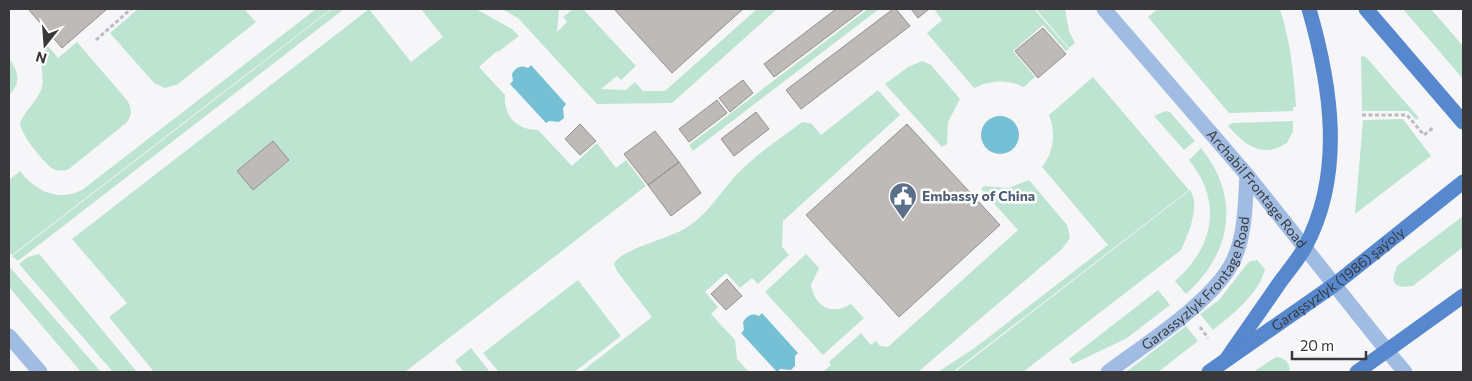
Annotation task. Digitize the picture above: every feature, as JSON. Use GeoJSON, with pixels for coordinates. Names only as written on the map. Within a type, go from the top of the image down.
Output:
{"type":"FeatureCollection","features":[{"type":"Feature","properties":{"kind":"main road"},"geometry":{"type":"LineString","coordinates":[[1226,360],[1305,247],[1324,194],[1329,162],[1331,116],[1322,56],[1309,9]]}},
{"type":"Feature","properties":{"kind":"main road"},"geometry":{"type":"LineString","coordinates":[[1366,9],[1463,122]]}},
{"type":"Feature","properties":{"kind":"main road","name":"Garaşsyzlyk (1986) şaýoly"},"geometry":{"type":"LineString","coordinates":[[1209,372],[1334,285],[1463,182]]}},
{"type":"Feature","properties":{"kind":"main road"},"geometry":{"type":"LineString","coordinates":[[1357,372],[1388,352],[1463,296]]}},
{"type":"Feature","properties":{"kind":"street","name":"Archabil Frontage Road"},"geometry":{"type":"LineString","coordinates":[[1104,9],[1247,174],[1404,372]]}},
{"type":"Feature","properties":{"kind":"street","name":"Garassyzlyk Frontage Road"},"geometry":{"type":"LineString","coordinates":[[1108,372],[1188,311],[1221,279],[1233,262],[1244,223],[1247,174]]}},
{"type":"Feature","properties":{"kind":"street"},"geometry":{"type":"LineString","coordinates":[[9,336],[40,372]]}},
{"type":"Feature","properties":{"kind":"path"},"geometry":{"type":"LineString","coordinates":[[96,40],[131,9]]}},
{"type":"Feature","properties":{"kind":"path"},"geometry":{"type":"LineString","coordinates":[[1362,115],[1407,115],[1424,135],[1434,127]]}},
{"type":"Feature","properties":{"kind":"green space"},"geometry":{"type":"Polygon","coordinates":[[[138,9],[244,9],[256,22],[178,84],[165,88],[154,83],[110,33],[138,9]]]}},
{"type":"Feature","properties":{"kind":"green space"},"geometry":{"type":"Polygon","coordinates":[[[316,9],[331,9],[12,255],[9,252],[9,180],[20,171],[40,189],[56,195],[64,195],[82,190],[316,9]]]}},
{"type":"Feature","properties":{"kind":"green space"},"geometry":{"type":"Polygon","coordinates":[[[332,9],[344,9],[18,261],[12,256],[332,9]]]}},
{"type":"Feature","properties":{"kind":"green space"},"geometry":{"type":"Polygon","coordinates":[[[369,9],[411,62],[443,37],[421,9],[476,9],[512,29],[519,36],[497,51],[479,67],[505,95],[507,110],[513,120],[523,127],[538,130],[572,166],[597,143],[616,168],[626,160],[646,186],[405,372],[154,372],[109,317],[127,303],[72,239],[369,9]]]}},
{"type":"Feature","properties":{"kind":"green space"},"geometry":{"type":"Polygon","coordinates":[[[502,9],[559,9],[557,32],[567,22],[563,17],[573,9],[583,9],[636,66],[621,80],[617,76],[601,89],[626,90],[635,82],[643,91],[665,91],[757,9],[777,9],[672,103],[597,104],[518,18],[502,9]]]}},
{"type":"Feature","properties":{"kind":"green space"},"geometry":{"type":"Polygon","coordinates":[[[868,9],[879,9],[693,151],[689,145],[868,9]]]}},
{"type":"Feature","properties":{"kind":"green space"},"geometry":{"type":"Polygon","coordinates":[[[934,9],[1034,9],[1069,49],[1066,51],[1043,25],[1013,51],[1035,77],[1024,87],[1018,84],[999,82],[986,83],[974,88],[927,33],[942,20],[934,9]]]}},
{"type":"Feature","properties":{"kind":"green space"},"geometry":{"type":"Polygon","coordinates":[[[1036,9],[1065,9],[1069,31],[1075,43],[1069,48],[1036,9]]]}},
{"type":"Feature","properties":{"kind":"green space"},"geometry":{"type":"Polygon","coordinates":[[[1158,9],[1280,9],[1291,57],[1296,107],[1293,107],[1293,111],[1229,113],[1148,17],[1158,9]]]}},
{"type":"Feature","properties":{"kind":"green space"},"geometry":{"type":"Polygon","coordinates":[[[1403,9],[1431,9],[1463,46],[1463,79],[1403,9]]]}},
{"type":"Feature","properties":{"kind":"green space"},"geometry":{"type":"Polygon","coordinates":[[[77,42],[126,99],[130,105],[131,114],[126,123],[69,169],[57,170],[49,166],[39,155],[29,142],[20,124],[41,90],[43,78],[41,61],[44,51],[48,46],[58,58],[77,42]]]}},
{"type":"Feature","properties":{"kind":"green space"},"geometry":{"type":"Polygon","coordinates":[[[1361,56],[1366,57],[1419,118],[1416,120],[1408,111],[1362,111],[1361,56]]]}},
{"type":"Feature","properties":{"kind":"green space"},"geometry":{"type":"Polygon","coordinates":[[[9,59],[17,72],[17,82],[9,95],[9,59]]]}},
{"type":"Feature","properties":{"kind":"green space"},"geometry":{"type":"Polygon","coordinates":[[[922,61],[931,65],[960,99],[948,122],[947,144],[942,147],[885,84],[908,67],[922,61]]]}},
{"type":"Feature","properties":{"kind":"green space"},"geometry":{"type":"Polygon","coordinates":[[[1093,77],[1189,190],[953,372],[938,372],[976,347],[1108,245],[1042,167],[1049,155],[1053,142],[1053,129],[1049,115],[1093,77]]]}},
{"type":"Feature","properties":{"kind":"green space"},"geometry":{"type":"Polygon","coordinates":[[[878,90],[900,115],[783,221],[782,247],[789,255],[758,284],[752,278],[740,288],[726,273],[705,292],[718,307],[711,314],[735,340],[737,359],[749,372],[581,372],[652,317],[617,271],[614,264],[618,259],[635,249],[677,233],[692,224],[700,218],[744,167],[802,122],[812,124],[821,135],[878,90]]]}},
{"type":"Feature","properties":{"kind":"green space"},"geometry":{"type":"Polygon","coordinates":[[[1166,111],[1170,112],[1195,141],[1184,150],[1154,116],[1166,111]]]}},
{"type":"Feature","properties":{"kind":"green space"},"geometry":{"type":"Polygon","coordinates":[[[1403,119],[1431,156],[1355,214],[1363,120],[1403,119]]]}},
{"type":"Feature","properties":{"kind":"green space"},"geometry":{"type":"Polygon","coordinates":[[[1293,121],[1293,131],[1287,143],[1270,150],[1254,148],[1241,139],[1228,126],[1232,123],[1293,121]]]}},
{"type":"Feature","properties":{"kind":"green space"},"geometry":{"type":"Polygon","coordinates":[[[1201,148],[1214,167],[1222,186],[1226,205],[1226,224],[1222,243],[1213,261],[1186,294],[1175,281],[1198,254],[1206,239],[1209,223],[1210,208],[1207,192],[1200,176],[1189,160],[1201,148]]]}},
{"type":"Feature","properties":{"kind":"green space"},"geometry":{"type":"Polygon","coordinates":[[[1029,180],[1067,225],[1070,238],[1062,249],[918,372],[823,372],[831,365],[829,362],[861,333],[871,345],[876,341],[880,346],[888,347],[1018,230],[981,189],[984,186],[1008,188],[1029,180]]]}},
{"type":"Feature","properties":{"kind":"green space"},"geometry":{"type":"Polygon","coordinates":[[[1190,190],[1193,196],[1194,212],[1181,250],[1023,372],[955,372],[1190,190]]]}},
{"type":"Feature","properties":{"kind":"green space"},"geometry":{"type":"Polygon","coordinates":[[[1463,216],[1463,247],[1413,286],[1401,287],[1395,284],[1393,278],[1397,266],[1463,216]]]}},
{"type":"Feature","properties":{"kind":"green space"},"geometry":{"type":"Polygon","coordinates":[[[39,254],[137,372],[113,372],[19,264],[28,257],[39,254]]]}},
{"type":"Feature","properties":{"kind":"green space"},"geometry":{"type":"Polygon","coordinates":[[[806,254],[819,268],[811,285],[813,293],[820,304],[831,309],[837,309],[851,304],[864,318],[823,355],[765,292],[806,254]]]}},
{"type":"Feature","properties":{"kind":"green space"},"geometry":{"type":"Polygon","coordinates":[[[1257,260],[1265,269],[1257,287],[1244,303],[1213,330],[1200,314],[1219,300],[1247,264],[1257,260]]]}},
{"type":"Feature","properties":{"kind":"green space"},"geometry":{"type":"Polygon","coordinates":[[[9,266],[101,372],[81,372],[9,287],[9,266]]]}},
{"type":"Feature","properties":{"kind":"green space"},"geometry":{"type":"Polygon","coordinates":[[[578,280],[621,336],[574,372],[499,372],[483,353],[578,280]]]}},
{"type":"Feature","properties":{"kind":"green space"},"geometry":{"type":"Polygon","coordinates":[[[1158,290],[1170,305],[1127,338],[1073,364],[1069,359],[1158,290]]]}},
{"type":"Feature","properties":{"kind":"green space"},"geometry":{"type":"Polygon","coordinates":[[[1186,326],[1198,341],[1158,372],[1126,372],[1186,326]]]}},
{"type":"Feature","properties":{"kind":"green space"},"geometry":{"type":"Polygon","coordinates":[[[471,348],[490,372],[464,372],[455,361],[471,348]]]}},
{"type":"Feature","properties":{"kind":"green space"},"geometry":{"type":"Polygon","coordinates":[[[1276,357],[1282,358],[1287,362],[1289,372],[1253,372],[1276,357]]]}},
{"type":"Feature","properties":{"kind":"water"},"geometry":{"type":"Polygon","coordinates":[[[531,65],[566,104],[563,108],[564,118],[559,122],[549,121],[546,123],[510,84],[513,81],[512,74],[518,67],[528,68],[531,65]]]}},
{"type":"Feature","properties":{"kind":"water"},"geometry":{"type":"Polygon","coordinates":[[[1000,116],[1014,121],[1019,135],[1014,149],[1000,154],[986,149],[981,135],[986,121],[1000,116]]]}},
{"type":"Feature","properties":{"kind":"water"},"geometry":{"type":"Polygon","coordinates":[[[762,313],[798,353],[795,356],[795,366],[791,370],[780,369],[777,372],[741,333],[744,330],[743,322],[746,318],[750,315],[759,316],[762,313]]]}},
{"type":"Feature","properties":{"kind":"building"},"geometry":{"type":"Polygon","coordinates":[[[28,9],[107,9],[62,48],[28,9]]]}},
{"type":"Feature","properties":{"kind":"building"},"geometry":{"type":"Polygon","coordinates":[[[614,9],[743,9],[672,73],[614,9]]]}},
{"type":"Feature","properties":{"kind":"building"},"geometry":{"type":"Polygon","coordinates":[[[836,9],[864,9],[774,77],[764,64],[836,9]]]}},
{"type":"Feature","properties":{"kind":"building"},"geometry":{"type":"Polygon","coordinates":[[[893,9],[896,9],[910,26],[801,109],[786,90],[893,9]]]}},
{"type":"Feature","properties":{"kind":"building"},"geometry":{"type":"Polygon","coordinates":[[[911,9],[929,9],[918,18],[911,9]]]}},
{"type":"Feature","properties":{"kind":"building"},"geometry":{"type":"Polygon","coordinates":[[[1043,28],[1066,54],[1038,78],[1015,51],[1043,28]]]}},
{"type":"Feature","properties":{"kind":"building"},"geometry":{"type":"Polygon","coordinates":[[[743,80],[753,93],[730,112],[719,98],[743,80]]]}},
{"type":"Feature","properties":{"kind":"building"},"geometry":{"type":"Polygon","coordinates":[[[717,100],[727,113],[689,142],[679,129],[717,100]]]}},
{"type":"Feature","properties":{"kind":"building"},"geometry":{"type":"Polygon","coordinates":[[[756,112],[769,129],[734,156],[721,139],[756,112]]]}},
{"type":"Feature","properties":{"kind":"building"},"geometry":{"type":"Polygon","coordinates":[[[580,124],[596,141],[580,155],[565,139],[580,124]]]}},
{"type":"Feature","properties":{"kind":"building","name":"Embassy of China"},"geometry":{"type":"Polygon","coordinates":[[[907,124],[1000,225],[899,317],[806,215],[907,124]]]}},
{"type":"Feature","properties":{"kind":"building"},"geometry":{"type":"Polygon","coordinates":[[[655,131],[679,162],[648,185],[624,154],[655,131]]]}},
{"type":"Feature","properties":{"kind":"building"},"geometry":{"type":"Polygon","coordinates":[[[273,141],[289,160],[253,190],[237,171],[273,141]]]}},
{"type":"Feature","properties":{"kind":"building"},"geometry":{"type":"Polygon","coordinates":[[[679,162],[701,193],[671,216],[648,185],[679,162]]]}},
{"type":"Feature","properties":{"kind":"building"},"geometry":{"type":"Polygon","coordinates":[[[727,279],[742,296],[726,310],[711,294],[727,279]]]}},
{"type":"Feature","properties":{"kind":"place","name":"Embassy of China"},"geometry":{"type":"Point","coordinates":[903,220]}}]}
